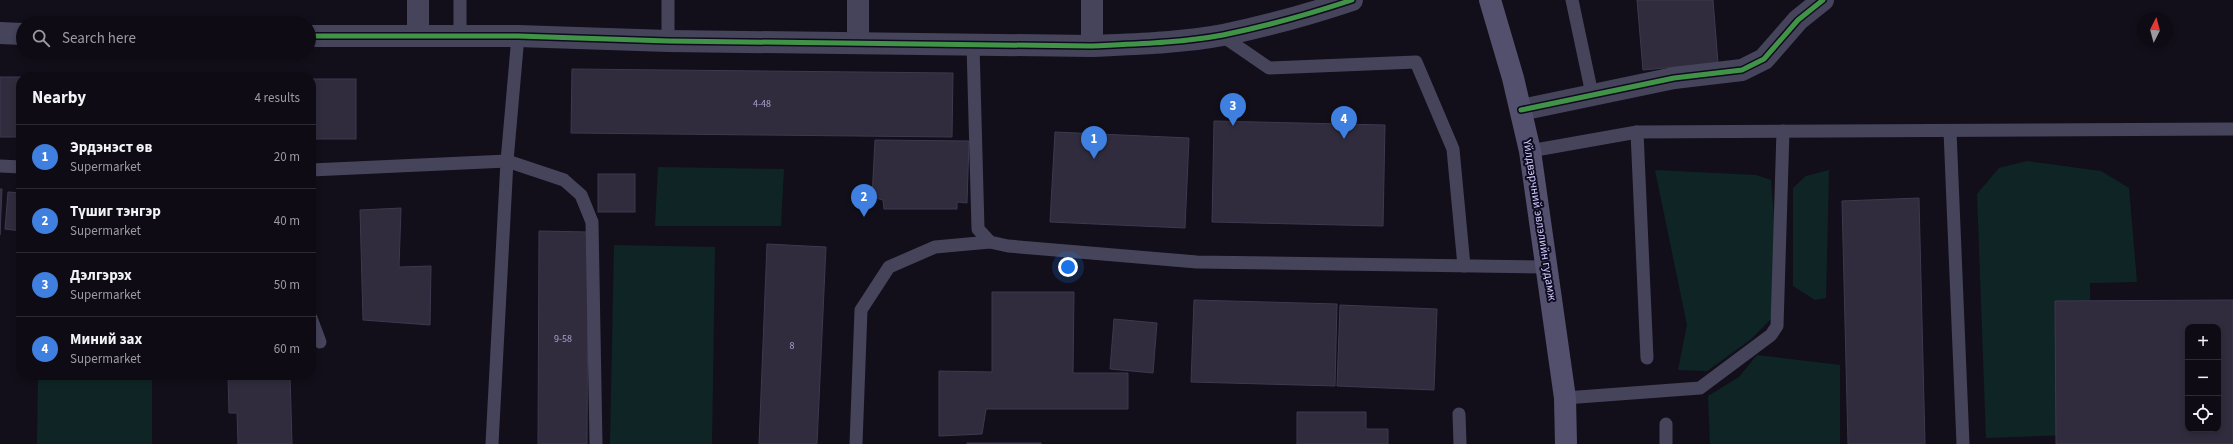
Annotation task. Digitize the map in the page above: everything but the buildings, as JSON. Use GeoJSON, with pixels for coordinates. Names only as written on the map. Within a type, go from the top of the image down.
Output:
{"type":"FeatureCollection","features":[{"type":"Feature","properties":{"kind":"main road","name":"Үйлдвэрчний эвлэлийн гудамж"},"geometry":{"type":"LineString","coordinates":[[1490,0],[1521,110],[1530,151],[1548,267],[1564,398],[1566,444]]}},
{"type":"Feature","properties":{"kind":"street"},"geometry":{"type":"LineString","coordinates":[[418,0],[418,36]]}},
{"type":"Feature","properties":{"kind":"street"},"geometry":{"type":"LineString","coordinates":[[858,0],[858,42]]}},
{"type":"Feature","properties":{"kind":"street"},"geometry":{"type":"LineString","coordinates":[[1092,0],[1092,46]]}},
{"type":"Feature","properties":{"kind":"street"},"geometry":{"type":"LineString","coordinates":[[316,36],[518,36],[668,40],[1092,46],[1158,42],[1221,35],[1276,23],[1352,0]]}},
{"type":"Feature","properties":{"kind":"street"},"geometry":{"type":"LineString","coordinates":[[1521,110],[1674,78],[1742,70],[1764,59],[1798,20],[1823,0]]}},
{"type":"Feature","properties":{"kind":"street"},"geometry":{"type":"LineString","coordinates":[[0,34],[16,34]]}},
{"type":"Feature","properties":{"kind":"lane"},"geometry":{"type":"LineString","coordinates":[[460,0],[460,36]]}},
{"type":"Feature","properties":{"kind":"lane"},"geometry":{"type":"LineString","coordinates":[[668,0],[668,40]]}},
{"type":"Feature","properties":{"kind":"lane"},"geometry":{"type":"LineString","coordinates":[[1572,0],[1592,94]]}},
{"type":"Feature","properties":{"kind":"lane"},"geometry":{"type":"LineString","coordinates":[[1221,35],[1269,68],[1416,62],[1453,150],[1464,266]]}},
{"type":"Feature","properties":{"kind":"lane"},"geometry":{"type":"LineString","coordinates":[[492,444],[507,161],[518,36]]}},
{"type":"Feature","properties":{"kind":"lane"},"geometry":{"type":"LineString","coordinates":[[973,45],[978,229],[990,242]]}},
{"type":"Feature","properties":{"kind":"lane"},"geometry":{"type":"LineString","coordinates":[[1530,151],[1637,132],[2233,129]]}},
{"type":"Feature","properties":{"kind":"lane"},"geometry":{"type":"LineString","coordinates":[[1564,398],[1700,388],[1771,335],[1778,326],[1783,131]]}},
{"type":"Feature","properties":{"kind":"lane"},"geometry":{"type":"LineString","coordinates":[[1950,131],[1963,444]]}},
{"type":"Feature","properties":{"kind":"lane"},"geometry":{"type":"LineString","coordinates":[[1637,132],[1647,358]]}},
{"type":"Feature","properties":{"kind":"lane"},"geometry":{"type":"LineString","coordinates":[[316,170],[507,161],[564,180],[581,195],[592,222],[596,444]]}},
{"type":"Feature","properties":{"kind":"lane"},"geometry":{"type":"LineString","coordinates":[[0,166],[16,167]]}},
{"type":"Feature","properties":{"kind":"lane"},"geometry":{"type":"LineString","coordinates":[[856,444],[861,310],[889,267],[935,248],[990,242],[1008,246],[1198,262],[1548,267]]}},
{"type":"Feature","properties":{"kind":"lane"},"geometry":{"type":"LineString","coordinates":[[316,331],[320,342]]}},
{"type":"Feature","properties":{"kind":"lane"},"geometry":{"type":"LineString","coordinates":[[1459,414],[1460,444]]}},
{"type":"Feature","properties":{"kind":"lane"},"geometry":{"type":"LineString","coordinates":[[1666,424],[1666,444]]}},
{"type":"Feature","properties":{"kind":"green space"},"geometry":{"type":"Polygon","coordinates":[[[2027,161],[2101,171],[2129,188],[2137,282],[2090,283],[2090,434],[1986,438],[1977,194],[1999,168],[2027,161]]]}},
{"type":"Feature","properties":{"kind":"green space"},"geometry":{"type":"Polygon","coordinates":[[[658,167],[784,169],[781,226],[655,226],[658,167]]]}},
{"type":"Feature","properties":{"kind":"green space"},"geometry":{"type":"Polygon","coordinates":[[[1655,170],[1756,175],[1771,180],[1781,309],[1750,340],[1707,371],[1678,370],[1687,325],[1655,170]]]}},
{"type":"Feature","properties":{"kind":"green space"},"geometry":{"type":"Polygon","coordinates":[[[1829,170],[1826,298],[1815,300],[1793,286],[1793,188],[1806,176],[1829,170]]]}},
{"type":"Feature","properties":{"kind":"green space"},"geometry":{"type":"Polygon","coordinates":[[[614,245],[715,247],[712,444],[610,444],[614,245]]]}},
{"type":"Feature","properties":{"kind":"green space"},"geometry":{"type":"Polygon","coordinates":[[[1757,355],[1840,365],[1840,444],[1710,444],[1708,396],[1739,377],[1757,355]]]}},
{"type":"Feature","properties":{"kind":"green space"},"geometry":{"type":"Polygon","coordinates":[[[38,380],[152,380],[152,444],[37,444],[38,380]]]}},
{"type":"Feature","properties":{"kind":"cycle path"},"geometry":{"type":"LineString","coordinates":[[316,36],[518,36],[668,41],[1092,46],[1141,44],[1207,38],[1256,28],[1352,0]]}},
{"type":"Feature","properties":{"kind":"cycle path"},"geometry":{"type":"LineString","coordinates":[[1521,110],[1674,78],[1742,70],[1764,59],[1798,20],[1823,0]]}},
{"type":"Feature","properties":{"kind":"place","name":"Дэлгэрэх"},"geometry":{"type":"Point","coordinates":[1233,126]}},
{"type":"Feature","properties":{"kind":"place","name":"Миний зах"},"geometry":{"type":"Point","coordinates":[1344,139]}},
{"type":"Feature","properties":{"kind":"place","name":"Эрдэнэст өв"},"geometry":{"type":"Point","coordinates":[1094,159]}},
{"type":"Feature","properties":{"kind":"place","name":"Түшиг тэнгэр"},"geometry":{"type":"Point","coordinates":[864,217]}}]}
